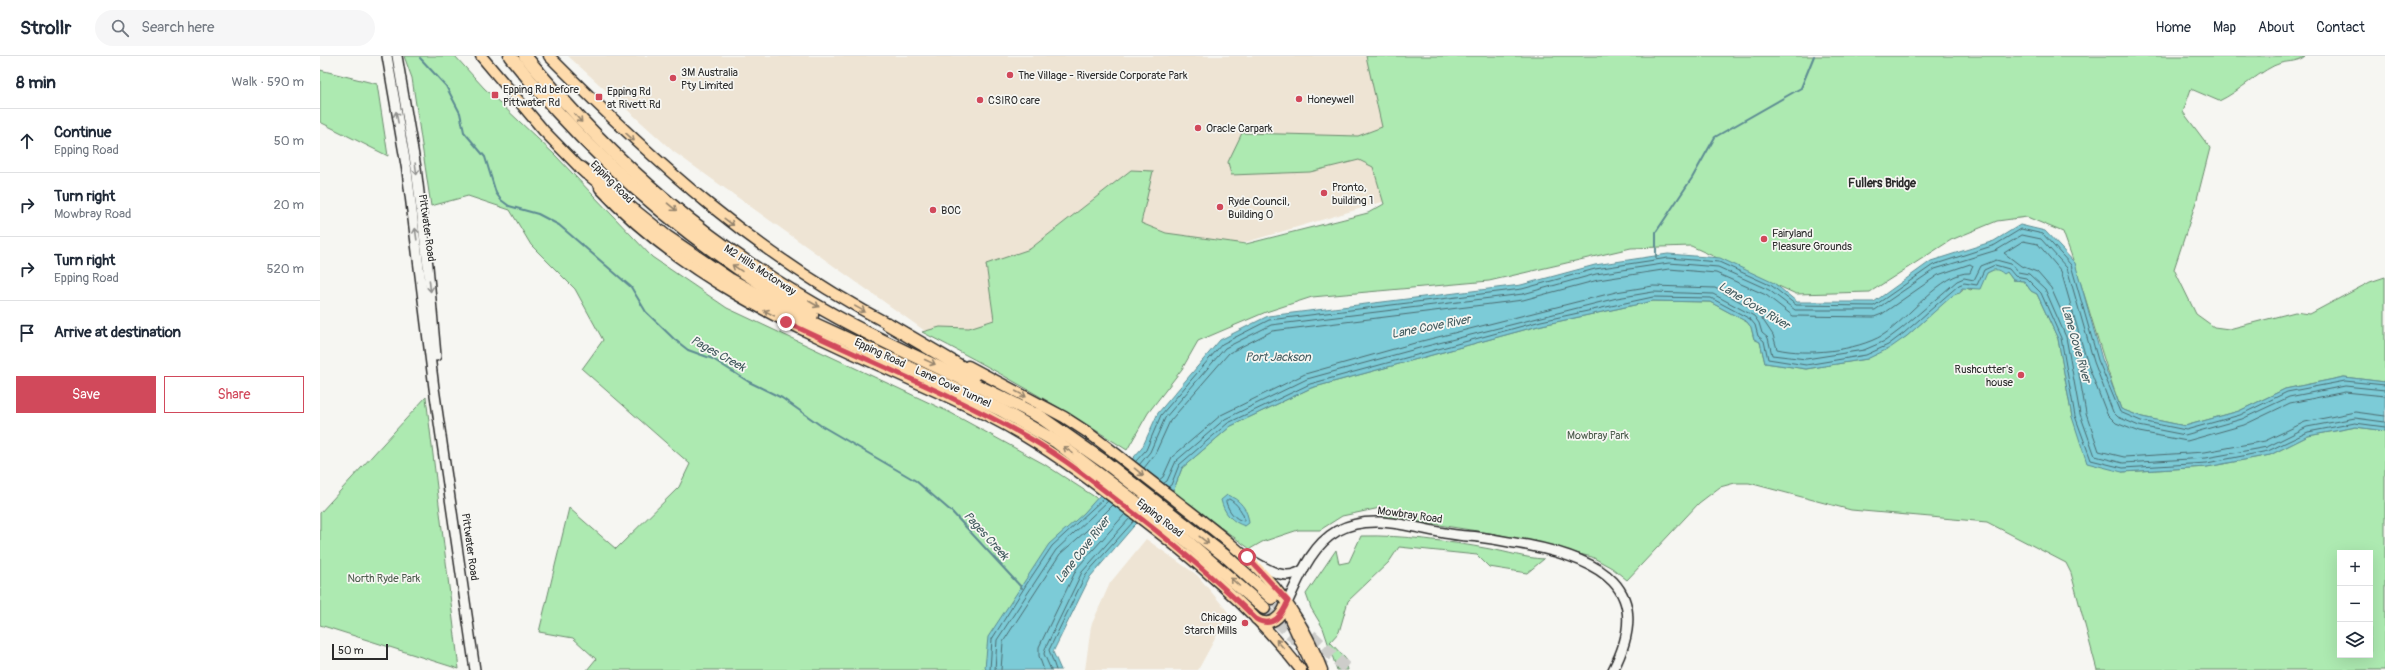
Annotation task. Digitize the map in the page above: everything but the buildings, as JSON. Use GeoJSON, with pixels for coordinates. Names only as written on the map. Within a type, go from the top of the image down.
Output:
{"type":"FeatureCollection","features":[{"type":"Feature","properties":{"kind":"highway","name":"M2 Hills Motorway"},"geometry":{"type":"LineString","coordinates":[[510,56],[577,133],[627,182],[669,217],[728,263],[760,284],[866,346]]}},
{"type":"Feature","properties":{"kind":"highway","name":"M2 Hills Motorway"},"geometry":{"type":"LineString","coordinates":[[525,56],[588,129],[621,161],[682,216],[741,258],[782,285],[839,318],[974,383],[1042,418]]}},
{"type":"Feature","properties":{"kind":"highway"},"geometry":{"type":"LineString","coordinates":[[581,168],[667,237],[729,279],[793,314],[866,346]]}},
{"type":"Feature","properties":{"kind":"highway"},"geometry":{"type":"LineString","coordinates":[[888,324],[980,378],[1042,418],[1106,463],[1229,559],[1272,598]]}},
{"type":"Feature","properties":{"kind":"highway","name":"Lane Cove Tunnel"},"geometry":{"type":"LineString","coordinates":[[866,346],[1029,425],[1055,441],[1094,476],[1162,529],[1228,576],[1264,608]]}},
{"type":"Feature","properties":{"kind":"main road","name":"Pittwater Road"},"geometry":{"type":"LineString","coordinates":[[387,56],[388,71],[407,171],[434,388],[438,404]]}},
{"type":"Feature","properties":{"kind":"main road","name":"Pittwater Road"},"geometry":{"type":"LineString","coordinates":[[397,56],[398,70],[416,168],[434,328],[438,404],[475,670]]}},
{"type":"Feature","properties":{"kind":"main road"},"geometry":{"type":"LineString","coordinates":[[476,56],[489,67]]}},
{"type":"Feature","properties":{"kind":"main road","name":"Epping Road"},"geometry":{"type":"LineString","coordinates":[[481,56],[544,131],[620,209],[658,240],[741,297],[786,322],[1004,424],[1094,476]]}},
{"type":"Feature","properties":{"kind":"main road"},"geometry":{"type":"LineString","coordinates":[[549,56],[628,135],[719,214],[754,241],[837,296],[1064,418],[1108,447],[1188,510],[1248,558],[1287,603],[1308,636],[1322,670]]}},
{"type":"Feature","properties":{"kind":"main road"},"geometry":{"type":"LineString","coordinates":[[388,71],[398,70]]}},
{"type":"Feature","properties":{"kind":"main road","name":"Mowbray Road"},"geometry":{"type":"LineString","coordinates":[[1256,619],[1264,622],[1274,621],[1281,614],[1311,555],[1329,537],[1337,531],[1362,522],[1379,521],[1550,550],[1586,561],[1615,584],[1626,605],[1623,649],[1613,670]]}},
{"type":"Feature","properties":{"kind":"main road","name":"Epping Road"},"geometry":{"type":"LineString","coordinates":[[1162,529],[1276,639],[1300,670]]}},
{"type":"Feature","properties":{"kind":"main road"},"geometry":{"type":"LineString","coordinates":[[1248,558],[1284,576],[1294,575],[1304,569]]}},
{"type":"Feature","properties":{"kind":"main road"},"geometry":{"type":"LineString","coordinates":[[1287,603],[1290,619],[1314,670]]}},
{"type":"Feature","properties":{"kind":"shaded area"},"geometry":{"type":"Polygon","coordinates":[[[568,56],[1387,56],[1420,191],[1161,267],[1075,321],[939,341],[674,152],[568,56]]]}},
{"type":"Feature","properties":{"kind":"shaded area"},"geometry":{"type":"Polygon","coordinates":[[[1146,539],[1197,575],[1229,613],[1198,670],[1085,670],[1091,626],[1110,583],[1146,539]]]}},
{"type":"Feature","properties":{"kind":"green space"},"geometry":{"type":"Polygon","coordinates":[[[404,56],[455,56],[484,88],[555,155],[652,257],[727,308],[951,413],[1044,464],[1098,499],[1084,513],[985,668],[987,670],[587,670],[596,659],[573,638],[539,632],[569,508],[616,549],[679,487],[690,464],[582,369],[603,340],[575,289],[531,245],[510,210],[468,196],[431,206],[412,78],[404,56]]]}},
{"type":"Feature","properties":{"kind":"green space"},"geometry":{"type":"Polygon","coordinates":[[[1366,56],[2305,56],[2274,66],[2219,101],[2191,89],[2183,112],[2210,148],[2197,199],[2174,269],[2196,314],[2214,327],[2229,329],[2295,312],[2310,314],[2370,282],[2385,277],[2385,382],[2344,377],[2285,389],[2239,411],[2185,426],[2142,417],[2121,409],[2063,232],[2027,217],[1997,221],[1951,240],[1870,292],[1796,294],[1691,246],[1631,248],[1489,281],[1312,297],[1266,312],[1198,341],[1182,369],[1148,413],[1127,450],[1026,388],[922,332],[940,327],[969,328],[994,320],[986,264],[1030,249],[1131,170],[1153,171],[1141,223],[1166,233],[1246,244],[1368,213],[1384,204],[1373,167],[1359,160],[1310,172],[1231,175],[1228,162],[1242,133],[1358,136],[1382,127],[1366,56]]]}},
{"type":"Feature","properties":{"kind":"green space"},"geometry":{"type":"Polygon","coordinates":[[[320,70],[377,84],[388,156],[320,122],[320,70]]]}},
{"type":"Feature","properties":{"kind":"green space","name":"Mowbray Park"},"geometry":{"type":"Polygon","coordinates":[[[1995,269],[2007,272],[2013,280],[2024,281],[2031,291],[2037,294],[2058,339],[2072,417],[2122,472],[2207,467],[2270,455],[2308,436],[2356,427],[2385,431],[2385,670],[2097,670],[2071,573],[2066,563],[1987,522],[1851,510],[1749,483],[1735,483],[1720,487],[1699,503],[1627,580],[1612,568],[1592,557],[1496,534],[1382,516],[1380,508],[1342,516],[1320,530],[1298,530],[1262,542],[1250,549],[1170,490],[1174,489],[1182,468],[1231,426],[1311,388],[1542,325],[1653,301],[1710,302],[1747,322],[1751,327],[1754,339],[1760,342],[1765,363],[1806,369],[1867,359],[1907,336],[1952,295],[1960,293],[1964,287],[1971,290],[1987,273],[1995,269]]]}},
{"type":"Feature","properties":{"kind":"green space","name":"North Ryde Park"},"geometry":{"type":"Polygon","coordinates":[[[426,397],[459,669],[320,625],[320,513],[426,397]]]}},
{"type":"Feature","properties":{"kind":"green space"},"geometry":{"type":"Polygon","coordinates":[[[1361,536],[1393,536],[1442,541],[1544,559],[1527,573],[1489,567],[1477,555],[1399,547],[1389,562],[1348,601],[1339,632],[1330,642],[1345,658],[1348,670],[1337,670],[1323,628],[1311,608],[1306,594],[1336,550],[1339,564],[1349,562],[1361,536]]]}},
{"type":"Feature","properties":{"kind":"water","name":"Port Jackson"},"geometry":{"type":"Polygon","coordinates":[[[2020,225],[2045,231],[2075,263],[2102,359],[2121,409],[2142,417],[2185,426],[2239,411],[2285,389],[2344,377],[2385,382],[2385,431],[2356,427],[2308,436],[2270,455],[2207,467],[2122,472],[2087,463],[2072,417],[2058,339],[2037,294],[2031,291],[2024,281],[2013,280],[2007,272],[2004,274],[1997,270],[1987,273],[1980,289],[1962,288],[1960,292],[1952,296],[1907,336],[1890,348],[1867,359],[1806,369],[1765,363],[1760,342],[1754,339],[1751,327],[1747,322],[1710,302],[1653,301],[1542,325],[1311,388],[1231,426],[1182,468],[1174,489],[1170,490],[1133,527],[1090,577],[1053,652],[1061,670],[987,670],[985,668],[988,637],[1049,544],[1084,513],[1142,448],[1158,413],[1220,340],[1268,316],[1521,285],[1595,265],[1668,254],[1720,258],[1774,283],[1797,302],[1874,302],[1931,261],[1994,241],[2020,225]]]}},
{"type":"Feature","properties":{"kind":"water"},"geometry":{"type":"Polygon","coordinates":[[[1227,495],[1236,499],[1245,509],[1249,523],[1245,526],[1236,522],[1226,513],[1221,500],[1227,495]]]}},
{"type":"Feature","properties":{"kind":"waterway"},"geometry":{"type":"LineString","coordinates":[[1656,257],[1656,232],[1692,178],[1715,137],[1801,88],[1814,56]]}},
{"type":"Feature","properties":{"kind":"waterway","name":"Pages Creek"},"geometry":{"type":"LineString","coordinates":[[420,58],[446,86],[460,113],[464,132],[485,157],[496,193],[501,200],[509,206],[538,214],[559,225],[631,287],[646,312],[674,339],[688,350],[713,359],[749,382],[782,398],[820,425],[916,481],[952,512],[1022,588]]}},
{"type":"Feature","properties":{"kind":"tunnel"},"geometry":{"type":"LineString","coordinates":[[1272,598],[1348,670]]}},
{"type":"Feature","properties":{"kind":"tunnel"},"geometry":{"type":"LineString","coordinates":[[1264,608],[1327,670]]}},
{"type":"Feature","properties":{"kind":"place","name":"The Village - Riverside Corporate Park"},"geometry":{"type":"Point","coordinates":[1010,75]}},
{"type":"Feature","properties":{"kind":"place","name":"3M Australia Pty Limited"},"geometry":{"type":"Point","coordinates":[673,78]}},
{"type":"Feature","properties":{"kind":"place","name":"Epping Rd before Pittwater Rd"},"geometry":{"type":"Point","coordinates":[495,95]}},
{"type":"Feature","properties":{"kind":"place","name":"Epping Rd at Rivett Rd"},"geometry":{"type":"Point","coordinates":[599,97]}},
{"type":"Feature","properties":{"kind":"place","name":"Honeywell"},"geometry":{"type":"Point","coordinates":[1299,99]}},
{"type":"Feature","properties":{"kind":"place","name":"CSIRO care"},"geometry":{"type":"Point","coordinates":[980,100]}},
{"type":"Feature","properties":{"kind":"place","name":"Oracle Carpark"},"geometry":{"type":"Point","coordinates":[1198,128]}},
{"type":"Feature","properties":{"kind":"place","name":"Pronto, building 1"},"geometry":{"type":"Point","coordinates":[1324,193]}},
{"type":"Feature","properties":{"kind":"place","name":"Ryde Council, Building 0"},"geometry":{"type":"Point","coordinates":[1220,207]}},
{"type":"Feature","properties":{"kind":"place","name":"BOC"},"geometry":{"type":"Point","coordinates":[933,210]}},
{"type":"Feature","properties":{"kind":"place","name":"Fairyland Pleasure Grounds"},"geometry":{"type":"Point","coordinates":[1764,239]}},
{"type":"Feature","properties":{"kind":"place","name":"Rushcutter's house"},"geometry":{"type":"Point","coordinates":[2021,375]}},
{"type":"Feature","properties":{"kind":"place","name":"Chicago Starch Mills"},"geometry":{"type":"Point","coordinates":[1245,623]}},
{"type":"Feature","properties":{"kind":"district","name":"Fullers Bridge"},"geometry":{"type":"Point","coordinates":[1882,183]}},
{"type":"Feature","properties":{"kind":"route"},"geometry":{"type":"LineString","coordinates":[[786,322],[986,415],[1030,438],[1067,462],[1159,532],[1213,577],[1256,619],[1264,622],[1274,621],[1281,614],[1288,601],[1247,557]]}},
{"type":"Feature","properties":{"kind":"water label","name":"Lane Cove River"},"geometry":{"type":"Point","coordinates":[1754,306]}},
{"type":"Feature","properties":{"kind":"water label","name":"Lane Cove River"},"geometry":{"type":"Point","coordinates":[1431,327]}},
{"type":"Feature","properties":{"kind":"water label","name":"Lane Cove River"},"geometry":{"type":"Point","coordinates":[2076,344]}},
{"type":"Feature","properties":{"kind":"water label","name":"Lane Cove River"},"geometry":{"type":"Point","coordinates":[1083,550]}}]}
